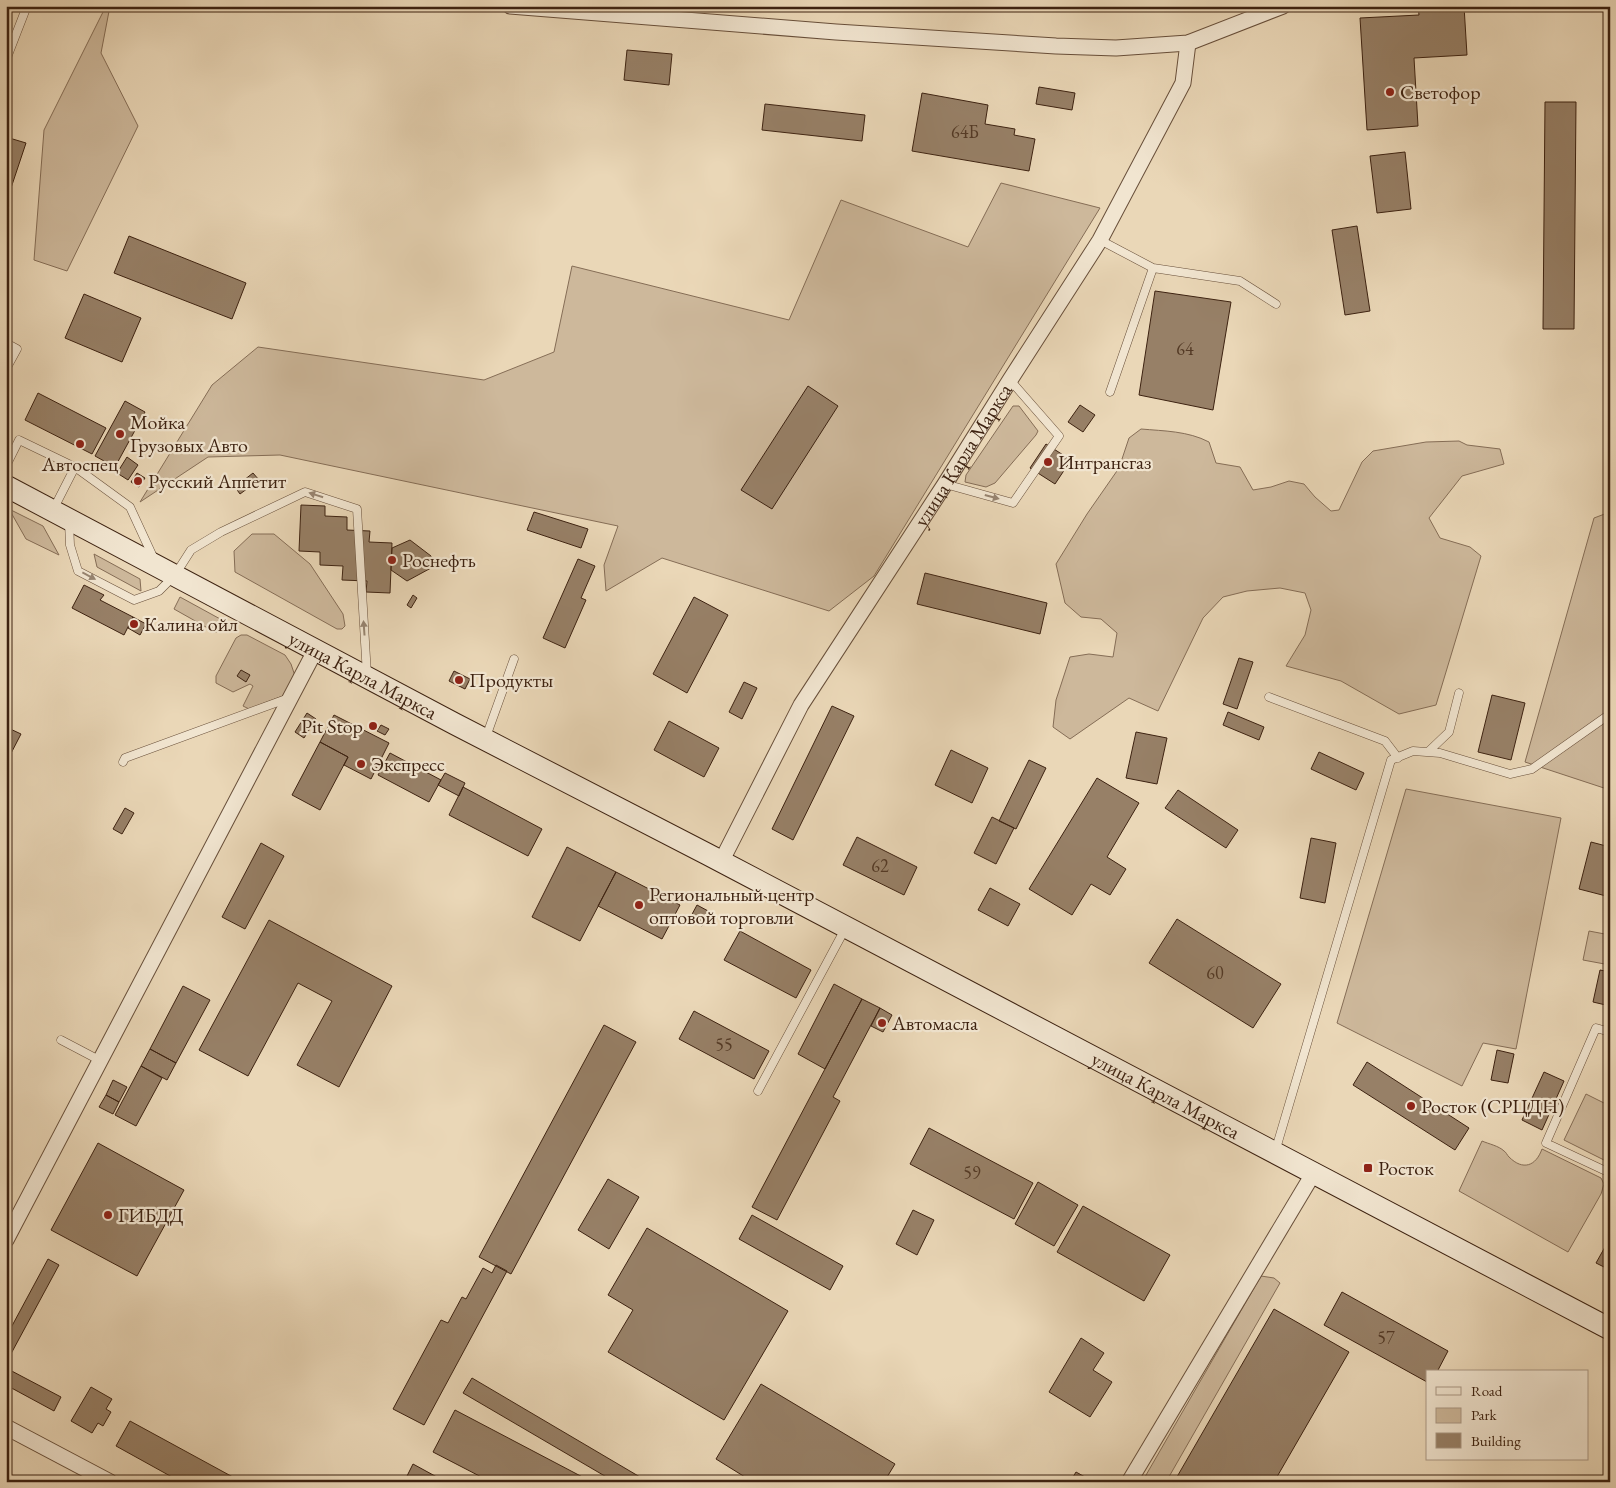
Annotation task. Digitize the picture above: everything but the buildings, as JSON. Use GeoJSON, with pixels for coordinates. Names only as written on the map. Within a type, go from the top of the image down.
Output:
{"type":"FeatureCollection","features":[{"type":"Feature","properties":{"kind":"main road","name":"улица Карла Маркса"},"geometry":{"type":"LineString","coordinates":[[6,486],[1610,1329]]}},
{"type":"Feature","properties":{"kind":"street"},"geometry":{"type":"LineString","coordinates":[[510,6],[836,32],[1116,48],[1188,43],[1283,6]]}},
{"type":"Feature","properties":{"kind":"street","name":"улица Карла Маркса"},"geometry":{"type":"LineString","coordinates":[[721,862],[801,705],[945,484],[1100,240],[1183,83],[1188,43]]}},
{"type":"Feature","properties":{"kind":"street"},"geometry":{"type":"LineString","coordinates":[[7,1235],[316,649]]}},
{"type":"Feature","properties":{"kind":"street"},"geometry":{"type":"LineString","coordinates":[[1129,1482],[1313,1174]]}},
{"type":"Feature","properties":{"kind":"street"},"geometry":{"type":"LineString","coordinates":[[7,1430],[110,1482]]}},
{"type":"Feature","properties":{"kind":"lane"},"geometry":{"type":"LineString","coordinates":[[6,60],[27,6]]}},
{"type":"Feature","properties":{"kind":"lane"},"geometry":{"type":"LineString","coordinates":[[1100,240],[1153,268],[1240,281],[1276,304]]}},
{"type":"Feature","properties":{"kind":"lane"},"geometry":{"type":"LineString","coordinates":[[1110,392],[1153,268]]}},
{"type":"Feature","properties":{"kind":"lane"},"geometry":{"type":"LineString","coordinates":[[6,344],[17,349],[6,369]]}},
{"type":"Feature","properties":{"kind":"lane"},"geometry":{"type":"LineString","coordinates":[[945,484],[1013,503],[1058,436],[1010,380]]}},
{"type":"Feature","properties":{"kind":"lane"},"geometry":{"type":"LineString","coordinates":[[6,466],[19,440],[76,467],[130,507],[157,565]]}},
{"type":"Feature","properties":{"kind":"lane"},"geometry":{"type":"LineString","coordinates":[[76,467],[61,514],[78,570],[134,600],[159,591],[176,575],[191,550],[222,532],[305,492],[357,509],[367,677]]}},
{"type":"Feature","properties":{"kind":"lane"},"geometry":{"type":"LineString","coordinates":[[485,739],[514,659]]}},
{"type":"Feature","properties":{"kind":"lane"},"geometry":{"type":"LineString","coordinates":[[1428,752],[1449,732],[1459,693]]}},
{"type":"Feature","properties":{"kind":"lane"},"geometry":{"type":"LineString","coordinates":[[122,762],[125,758],[291,697]]}},
{"type":"Feature","properties":{"kind":"lane"},"geometry":{"type":"LineString","coordinates":[[1270,697],[1385,741],[1398,758]]}},
{"type":"Feature","properties":{"kind":"lane"},"geometry":{"type":"LineString","coordinates":[[1275,1154],[1391,760],[1413,751],[1440,753],[1510,774],[1532,769],[1610,714]]}},
{"type":"Feature","properties":{"kind":"lane"},"geometry":{"type":"LineString","coordinates":[[758,1091],[846,927]]}},
{"type":"Feature","properties":{"kind":"lane"},"geometry":{"type":"LineString","coordinates":[[1610,1032],[1596,1028],[1546,1142],[1610,1174]]}},
{"type":"Feature","properties":{"kind":"lane"},"geometry":{"type":"LineString","coordinates":[[61,1040],[100,1061]]}},
{"type":"Feature","properties":{"kind":"green space"},"geometry":{"type":"Polygon","coordinates":[[[106,6],[110,6],[101,53],[138,126],[67,271],[34,260],[44,130],[106,6]]]}},
{"type":"Feature","properties":{"kind":"green space"},"geometry":{"type":"Polygon","coordinates":[[[1001,183],[1100,208],[874,576],[829,611],[662,558],[606,591],[604,565],[618,526],[280,455],[208,457],[140,502],[212,385],[258,347],[484,380],[554,352],[572,266],[789,320],[841,200],[968,247],[1001,183]]]}},
{"type":"Feature","properties":{"kind":"green space"},"geometry":{"type":"Polygon","coordinates":[[[1013,406],[1019,406],[1038,431],[1036,435],[995,483],[986,487],[965,482],[966,475],[1013,406]]]}},
{"type":"Feature","properties":{"kind":"green space"},"geometry":{"type":"Polygon","coordinates":[[[1141,429],[1176,432],[1201,438],[1209,442],[1216,463],[1240,467],[1253,490],[1289,481],[1304,484],[1331,511],[1339,510],[1362,462],[1373,451],[1426,442],[1459,441],[1467,445],[1500,449],[1504,464],[1462,476],[1429,518],[1440,538],[1470,547],[1481,556],[1436,705],[1399,714],[1341,681],[1286,666],[1305,635],[1311,610],[1305,593],[1280,588],[1247,591],[1223,597],[1203,618],[1158,711],[1129,698],[1070,739],[1053,727],[1056,700],[1070,657],[1089,654],[1113,657],[1117,633],[1101,619],[1081,617],[1065,603],[1056,564],[1087,514],[1119,468],[1129,438],[1141,429]]]}},
{"type":"Feature","properties":{"kind":"green space"},"geometry":{"type":"Polygon","coordinates":[[[9,509],[43,526],[59,555],[26,539],[9,509]]]}},
{"type":"Feature","properties":{"kind":"green space"},"geometry":{"type":"Polygon","coordinates":[[[1610,512],[1610,790],[1525,762],[1594,518],[1610,512]]]}},
{"type":"Feature","properties":{"kind":"green space"},"geometry":{"type":"Polygon","coordinates":[[[252,534],[274,534],[310,564],[343,614],[345,626],[342,629],[337,629],[235,572],[234,551],[252,534]]]}},
{"type":"Feature","properties":{"kind":"green space"},"geometry":{"type":"Polygon","coordinates":[[[94,554],[140,579],[141,591],[97,567],[94,554]]]}},
{"type":"Feature","properties":{"kind":"green space"},"geometry":{"type":"Polygon","coordinates":[[[180,597],[222,620],[224,623],[223,631],[213,631],[174,609],[180,597]]]}},
{"type":"Feature","properties":{"kind":"green space"},"geometry":{"type":"Polygon","coordinates":[[[241,635],[247,635],[285,655],[291,664],[295,676],[288,694],[249,709],[243,706],[253,686],[250,684],[233,692],[216,683],[216,676],[236,638],[241,635]]]}},
{"type":"Feature","properties":{"kind":"green space"},"geometry":{"type":"Polygon","coordinates":[[[1406,789],[1561,818],[1516,1049],[1483,1043],[1462,1086],[1337,1023],[1406,789]]]}},
{"type":"Feature","properties":{"kind":"green space"},"geometry":{"type":"Polygon","coordinates":[[[1589,931],[1610,935],[1610,965],[1583,960],[1589,931]]]}},
{"type":"Feature","properties":{"kind":"green space"},"geometry":{"type":"Polygon","coordinates":[[[1586,1094],[1610,1106],[1610,1163],[1564,1140],[1586,1094]]]}},
{"type":"Feature","properties":{"kind":"green space"},"geometry":{"type":"Polygon","coordinates":[[[1482,1141],[1502,1149],[1519,1164],[1528,1165],[1533,1163],[1542,1149],[1601,1178],[1604,1184],[1601,1194],[1568,1252],[1459,1191],[1482,1141]]]}},
{"type":"Feature","properties":{"kind":"green space"},"geometry":{"type":"Polygon","coordinates":[[[1261,1276],[1274,1278],[1280,1283],[1166,1482],[1142,1482],[1261,1276]]]}},
{"type":"Feature","properties":{"kind":"place","name":"Светофор"},"geometry":{"type":"Point","coordinates":[1390,92]}},
{"type":"Feature","properties":{"kind":"place","name":"Мойка Грузовых Авто"},"geometry":{"type":"Point","coordinates":[120,434]}},
{"type":"Feature","properties":{"kind":"place","name":"Автоспец"},"geometry":{"type":"Point","coordinates":[80,444]}},
{"type":"Feature","properties":{"kind":"place","name":"Интрансгаз"},"geometry":{"type":"Point","coordinates":[1048,462]}},
{"type":"Feature","properties":{"kind":"place","name":"Русский Аппетит"},"geometry":{"type":"Point","coordinates":[138,481]}},
{"type":"Feature","properties":{"kind":"place","name":"Роснефть"},"geometry":{"type":"Point","coordinates":[392,560]}},
{"type":"Feature","properties":{"kind":"place","name":"Калина ойл"},"geometry":{"type":"Point","coordinates":[134,624]}},
{"type":"Feature","properties":{"kind":"place","name":"Продукты"},"geometry":{"type":"Point","coordinates":[459,680]}},
{"type":"Feature","properties":{"kind":"place","name":"Pit Stop"},"geometry":{"type":"Point","coordinates":[373,726]}},
{"type":"Feature","properties":{"kind":"place","name":"Экспресс"},"geometry":{"type":"Point","coordinates":[361,764]}},
{"type":"Feature","properties":{"kind":"place","name":"Региональный центр оптовой торговли"},"geometry":{"type":"Point","coordinates":[639,905]}},
{"type":"Feature","properties":{"kind":"place","name":"Автомасла"},"geometry":{"type":"Point","coordinates":[882,1023]}},
{"type":"Feature","properties":{"kind":"place","name":"Росток (СРЦДН)"},"geometry":{"type":"Point","coordinates":[1411,1106]}},
{"type":"Feature","properties":{"kind":"place","name":"Росток"},"geometry":{"type":"Point","coordinates":[1368,1168]}},
{"type":"Feature","properties":{"kind":"place","name":"ГИБДД"},"geometry":{"type":"Point","coordinates":[108,1215]}}]}
